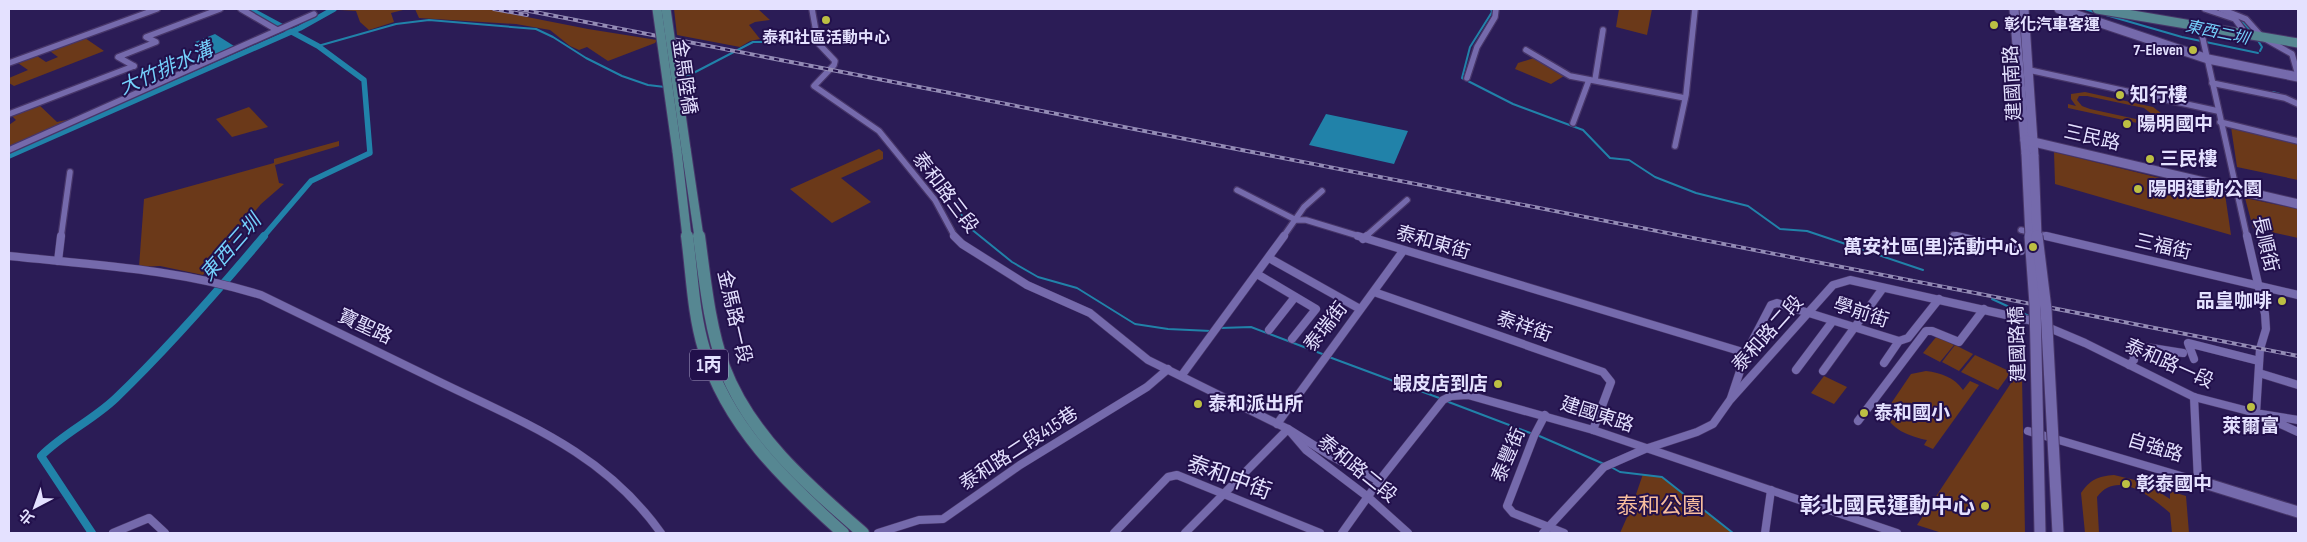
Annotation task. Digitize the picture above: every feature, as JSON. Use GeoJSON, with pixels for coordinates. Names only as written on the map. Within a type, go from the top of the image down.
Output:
{"type":"FeatureCollection","features":[{"type":"Feature","properties":{"kind":"main road","name":"金馬陸橋"},"geometry":{"type":"LineString","coordinates":[[657,9],[682,150]]}},
{"type":"Feature","properties":{"kind":"main road","name":"金馬陸橋"},"geometry":{"type":"LineString","coordinates":[[666,9],[682,150]]}},
{"type":"Feature","properties":{"kind":"main road"},"geometry":{"type":"LineString","coordinates":[[2097,9],[2143,13],[2200,26],[2298,43]]}},
{"type":"Feature","properties":{"kind":"main road","name":"金馬路一段"},"geometry":{"type":"LineString","coordinates":[[682,150],[701,339],[713,375],[735,417],[767,459],[801,495],[843,533]]}},
{"type":"Feature","properties":{"kind":"main road","name":"金馬路一段"},"geometry":{"type":"LineString","coordinates":[[682,150],[710,313],[716,341],[732,384],[744,408],[778,452],[818,493],[864,533]]}},
{"type":"Feature","properties":{"kind":"street"},"geometry":{"type":"LineString","coordinates":[[9,63],[157,9]]}},
{"type":"Feature","properties":{"kind":"street"},"geometry":{"type":"LineString","coordinates":[[9,114],[134,66],[118,57],[156,42],[146,37],[220,9]]}},
{"type":"Feature","properties":{"kind":"street"},"geometry":{"type":"LineString","coordinates":[[241,9],[278,30]]}},
{"type":"Feature","properties":{"kind":"street","name":"泰和路三段"},"geometry":{"type":"LineString","coordinates":[[812,9],[818,43],[834,61],[834,64],[814,86],[879,131],[935,200],[954,236],[962,244],[1027,285],[1090,313],[1148,360],[1168,369]]}},
{"type":"Feature","properties":{"kind":"street"},"geometry":{"type":"LineString","coordinates":[[1467,78],[1477,47],[1495,17],[1496,9]]}},
{"type":"Feature","properties":{"kind":"street"},"geometry":{"type":"LineString","coordinates":[[1674,146],[1680,127],[1691,63],[1695,9]]}},
{"type":"Feature","properties":{"kind":"street","name":"建國南路"},"geometry":{"type":"LineString","coordinates":[[2014,9],[2030,155]]}},
{"type":"Feature","properties":{"kind":"street","name":"建國南路"},"geometry":{"type":"LineString","coordinates":[[2024,9],[2029,70],[2029,141]]}},
{"type":"Feature","properties":{"kind":"street"},"geometry":{"type":"LineString","coordinates":[[2059,9],[2208,59],[2298,76]]}},
{"type":"Feature","properties":{"kind":"street"},"geometry":{"type":"LineString","coordinates":[[2205,9],[2228,16],[2254,36],[2292,54],[2298,76]]}},
{"type":"Feature","properties":{"kind":"street"},"geometry":{"type":"LineString","coordinates":[[2221,9],[2246,19],[2251,24],[2254,36]]}},
{"type":"Feature","properties":{"kind":"street"},"geometry":{"type":"LineString","coordinates":[[9,150],[314,14]]}},
{"type":"Feature","properties":{"kind":"street"},"geometry":{"type":"LineString","coordinates":[[2238,23],[2251,24]]}},
{"type":"Feature","properties":{"kind":"street","name":"長順街"},"geometry":{"type":"LineString","coordinates":[[2200,26],[2258,285],[2266,329],[2259,361],[2260,373],[2256,413]]}},
{"type":"Feature","properties":{"kind":"street"},"geometry":{"type":"LineString","coordinates":[[1573,122],[1592,80],[1603,30]]}},
{"type":"Feature","properties":{"kind":"street"},"geometry":{"type":"LineString","coordinates":[[1526,50],[1560,72],[1685,98]]}},
{"type":"Feature","properties":{"kind":"street"},"geometry":{"type":"LineString","coordinates":[[2029,70],[2218,111]]}},
{"type":"Feature","properties":{"kind":"street"},"geometry":{"type":"LineString","coordinates":[[2212,83],[2291,100],[2298,104]]}},
{"type":"Feature","properties":{"kind":"street"},"geometry":{"type":"LineString","coordinates":[[2220,122],[2298,140]]}},
{"type":"Feature","properties":{"kind":"street","name":"三民路"},"geometry":{"type":"LineString","coordinates":[[2029,141],[2298,204]]}},
{"type":"Feature","properties":{"kind":"street","name":"建國路橋"},"geometry":{"type":"LineString","coordinates":[[2030,155],[2026,186],[2035,304],[2040,533]]}},
{"type":"Feature","properties":{"kind":"street","name":"建國路橋"},"geometry":{"type":"LineString","coordinates":[[2030,155],[2036,231],[2046,309],[2058,533]]}},
{"type":"Feature","properties":{"kind":"street"},"geometry":{"type":"LineString","coordinates":[[58,261],[70,172]]}},
{"type":"Feature","properties":{"kind":"street","name":"泰和東街"},"geometry":{"type":"LineString","coordinates":[[1237,190],[1296,220],[1306,220],[1363,239],[1746,354]]}},
{"type":"Feature","properties":{"kind":"street"},"geometry":{"type":"LineString","coordinates":[[1182,375],[1269,258],[1304,207],[1322,191]]}},
{"type":"Feature","properties":{"kind":"street"},"geometry":{"type":"LineString","coordinates":[[1363,239],[1407,200]]}},
{"type":"Feature","properties":{"kind":"street","name":"三福街"},"geometry":{"type":"LineString","coordinates":[[2021,230],[2298,295]]}},
{"type":"Feature","properties":{"kind":"street"},"geometry":{"type":"LineString","coordinates":[[1953,235],[2021,252]]}},
{"type":"Feature","properties":{"kind":"street","name":"泰瑞街"},"geometry":{"type":"LineString","coordinates":[[1277,424],[1325,354],[1374,292],[1403,250]]}},
{"type":"Feature","properties":{"kind":"street","name":"寶聖路"},"geometry":{"type":"LineString","coordinates":[[9,256],[169,272],[223,283],[274,301],[582,454],[628,491],[643,506],[661,533]]}},
{"type":"Feature","properties":{"kind":"street"},"geometry":{"type":"LineString","coordinates":[[1269,258],[1360,310]]}},
{"type":"Feature","properties":{"kind":"street"},"geometry":{"type":"LineString","coordinates":[[1257,274],[1316,309],[1292,340]]}},
{"type":"Feature","properties":{"kind":"street","name":"泰和路二段"},"geometry":{"type":"LineString","coordinates":[[1546,531],[1608,465],[1645,449],[1698,432],[1713,424],[1730,400],[1838,282],[1850,280],[1984,309],[2033,321],[2057,331]]}},
{"type":"Feature","properties":{"kind":"street"},"geometry":{"type":"LineString","coordinates":[[1823,371],[1883,288]]}},
{"type":"Feature","properties":{"kind":"street","name":"泰祥街"},"geometry":{"type":"LineString","coordinates":[[1374,292],[1603,372],[1609,377],[1611,382],[1593,430]]}},
{"type":"Feature","properties":{"kind":"street"},"geometry":{"type":"LineString","coordinates":[[1269,330],[1295,297]]}},
{"type":"Feature","properties":{"kind":"street"},"geometry":{"type":"LineString","coordinates":[[1884,363],[1899,342],[1908,338],[1939,299]]}},
{"type":"Feature","properties":{"kind":"street","name":"學前街"},"geometry":{"type":"LineString","coordinates":[[1730,400],[1746,354],[1771,305],[1777,303],[1810,312],[1832,322],[1899,342]]}},
{"type":"Feature","properties":{"kind":"street"},"geometry":{"type":"LineString","coordinates":[[1858,421],[1926,331],[1932,331],[1959,342],[1984,309]]}},
{"type":"Feature","properties":{"kind":"street"},"geometry":{"type":"LineString","coordinates":[[1796,370],[1832,322]]}},
{"type":"Feature","properties":{"kind":"street","name":"泰和路一段"},"geometry":{"type":"LineString","coordinates":[[2057,331],[2194,396],[2256,413],[2298,432]]}},
{"type":"Feature","properties":{"kind":"street"},"geometry":{"type":"LineString","coordinates":[[2194,360],[2188,343],[2259,361]]}},
{"type":"Feature","properties":{"kind":"street"},"geometry":{"type":"LineString","coordinates":[[2129,365],[2134,360],[2132,345],[2183,353]]}},
{"type":"Feature","properties":{"kind":"street","name":"泰和路二段"},"geometry":{"type":"LineString","coordinates":[[1168,369],[1288,429],[1331,456],[1379,480]]}},
{"type":"Feature","properties":{"kind":"street","name":"泰和路二段415巷"},"geometry":{"type":"LineString","coordinates":[[878,533],[919,520],[943,519],[1020,465],[1147,387],[1168,369]]}},
{"type":"Feature","properties":{"kind":"street"},"geometry":{"type":"LineString","coordinates":[[2260,373],[2298,384]]}},
{"type":"Feature","properties":{"kind":"street","name":"建國東路"},"geometry":{"type":"LineString","coordinates":[[1342,533],[1379,480],[1445,399],[1468,395],[1481,397],[1593,430],[1771,490],[1877,530],[1897,533]]}},
{"type":"Feature","properties":{"kind":"street"},"geometry":{"type":"LineString","coordinates":[[2194,396],[2198,481]]}},
{"type":"Feature","properties":{"kind":"street"},"geometry":{"type":"LineString","coordinates":[[2256,413],[2298,420]]}},
{"type":"Feature","properties":{"kind":"street","name":"泰豐街"},"geometry":{"type":"LineString","coordinates":[[1545,415],[1509,496],[1507,506],[1513,513],[1546,531],[1564,533]]}},
{"type":"Feature","properties":{"kind":"street"},"geometry":{"type":"LineString","coordinates":[[1185,533],[1226,494],[1288,429]]}},
{"type":"Feature","properties":{"kind":"street","name":"泰和路二段"},"geometry":{"type":"LineString","coordinates":[[1288,429],[1306,450],[1368,497],[1408,533]]}},
{"type":"Feature","properties":{"kind":"street","name":"自強路"},"geometry":{"type":"LineString","coordinates":[[2028,430],[2298,512]]}},
{"type":"Feature","properties":{"kind":"street","name":"泰和中街"},"geometry":{"type":"LineString","coordinates":[[1114,533],[1168,477],[1177,474],[1320,533]]}},
{"type":"Feature","properties":{"kind":"street"},"geometry":{"type":"LineString","coordinates":[[1765,533],[1771,490]]}},
{"type":"Feature","properties":{"kind":"street"},"geometry":{"type":"LineString","coordinates":[[113,533],[149,518],[165,533]]}},
{"type":"Feature","properties":{"kind":"green space"},"geometry":{"type":"Polygon","coordinates":[[[407,9],[391,13],[394,22],[369,30],[360,22],[356,11],[340,10],[407,9]]]}},
{"type":"Feature","properties":{"kind":"green space"},"geometry":{"type":"Polygon","coordinates":[[[415,9],[487,9],[588,29],[657,40],[655,43],[608,61],[587,47],[579,50],[570,46],[550,30],[516,24],[419,18],[415,9]]]}},
{"type":"Feature","properties":{"kind":"green space"},"geometry":{"type":"Polygon","coordinates":[[[674,9],[758,9],[770,20],[755,22],[749,25],[760,39],[750,41],[740,47],[677,35],[674,9]]]}},
{"type":"Feature","properties":{"kind":"green space"},"geometry":{"type":"Polygon","coordinates":[[[1619,9],[1652,9],[1647,35],[1616,27],[1619,9]]]}},
{"type":"Feature","properties":{"kind":"green space"},"geometry":{"type":"Polygon","coordinates":[[[82,36],[104,51],[14,86],[9,83],[9,78],[28,70],[15,61],[34,54],[46,62],[58,57],[47,49],[82,36]]]}},
{"type":"Feature","properties":{"kind":"green space"},"geometry":{"type":"Polygon","coordinates":[[[1534,58],[1564,76],[1551,84],[1515,69],[1518,63],[1534,58]]]}},
{"type":"Feature","properties":{"kind":"green space"},"geometry":{"type":"Polygon","coordinates":[[[2085,92],[2153,107],[2166,117],[2165,123],[2162,125],[2174,128],[2174,131],[2068,108],[2068,104],[2076,106],[2071,99],[2071,94],[2085,92]],[[2079,96],[2077,100],[2082,106],[2090,109],[2145,121],[2157,118],[2144,108],[2079,96]]]}},
{"type":"Feature","properties":{"kind":"green space"},"geometry":{"type":"Polygon","coordinates":[[[37,103],[57,122],[76,118],[17,146],[9,145],[9,125],[16,120],[10,114],[37,103]]]}},
{"type":"Feature","properties":{"kind":"green space"},"geometry":{"type":"Polygon","coordinates":[[[249,107],[268,127],[232,137],[216,119],[249,107]]]}},
{"type":"Feature","properties":{"kind":"green space"},"geometry":{"type":"Polygon","coordinates":[[[2231,127],[2298,143],[2298,180],[2237,167],[2231,127]]]}},
{"type":"Feature","properties":{"kind":"green space"},"geometry":{"type":"Polygon","coordinates":[[[339,141],[339,146],[275,165],[279,183],[284,184],[261,204],[203,275],[160,266],[139,267],[144,199],[274,163],[274,159],[339,141]]]}},
{"type":"Feature","properties":{"kind":"green space"},"geometry":{"type":"Polygon","coordinates":[[[879,149],[883,152],[883,159],[841,178],[871,202],[832,223],[790,189],[879,149]]]}},
{"type":"Feature","properties":{"kind":"green space","name":"陽明運動公園"},"geometry":{"type":"Polygon","coordinates":[[[2054,152],[2225,194],[2231,235],[2055,184],[2054,152]]]}},
{"type":"Feature","properties":{"kind":"green space"},"geometry":{"type":"Polygon","coordinates":[[[2245,198],[2298,209],[2298,238],[2253,228],[2245,198]]]}},
{"type":"Feature","properties":{"kind":"green space"},"geometry":{"type":"Polygon","coordinates":[[[1937,336],[1954,345],[1940,362],[1923,353],[1937,336]]]}},
{"type":"Feature","properties":{"kind":"green space"},"geometry":{"type":"Polygon","coordinates":[[[1955,345],[1973,354],[1959,371],[1942,362],[1955,345]]]}},
{"type":"Feature","properties":{"kind":"green space"},"geometry":{"type":"Polygon","coordinates":[[[1975,355],[2011,372],[1998,390],[1961,372],[1975,355]]]}},
{"type":"Feature","properties":{"kind":"green space"},"geometry":{"type":"Polygon","coordinates":[[[1926,371],[1947,376],[1963,390],[1970,381],[1979,385],[1933,449],[1924,445],[1927,440],[1914,437],[1895,427],[1887,417],[1886,411],[1911,374],[1926,371]]]}},
{"type":"Feature","properties":{"kind":"green space"},"geometry":{"type":"Polygon","coordinates":[[[2017,374],[2022,376],[2025,533],[1942,533],[1917,525],[2017,374]]]}},
{"type":"Feature","properties":{"kind":"green space"},"geometry":{"type":"Polygon","coordinates":[[[1824,376],[1847,387],[1834,404],[1811,393],[1824,376]]]}},
{"type":"Feature","properties":{"kind":"green space","name":"泰和公園"},"geometry":{"type":"Polygon","coordinates":[[[1643,474],[1662,477],[1733,533],[1620,533],[1643,474]]]}},
{"type":"Feature","properties":{"kind":"green space"},"geometry":{"type":"Polygon","coordinates":[[[2114,475],[2143,482],[2170,499],[2170,491],[2186,496],[2189,533],[2172,533],[2170,513],[2154,500],[2134,488],[2115,485],[2105,489],[2097,497],[2099,533],[2085,533],[2081,493],[2095,480],[2103,476],[2114,475]]]}},
{"type":"Feature","properties":{"kind":"water"},"geometry":{"type":"Polygon","coordinates":[[[215,34],[234,46],[216,54],[195,42],[215,34]]]}},
{"type":"Feature","properties":{"kind":"water"},"geometry":{"type":"Polygon","coordinates":[[[1326,114],[1408,131],[1394,164],[1309,145],[1326,114]]]}},
{"type":"Feature","properties":{"kind":"waterway","name":"東西三圳"},"geometry":{"type":"LineString","coordinates":[[249,9],[291,32]]}},
{"type":"Feature","properties":{"kind":"waterway","name":"大竹排水溝"},"geometry":{"type":"LineString","coordinates":[[291,32],[334,9]]}},
{"type":"Feature","properties":{"kind":"waterway"},"geometry":{"type":"LineString","coordinates":[[1491,9],[1492,12],[1470,47],[1462,78],[1513,104],[1583,130],[1610,158],[1629,160],[1655,177],[1696,193],[1748,206],[1780,229],[1807,231],[1923,270]]}},
{"type":"Feature","properties":{"kind":"waterway","name":"東西二圳"},"geometry":{"type":"LineString","coordinates":[[2085,9],[2094,12]]}},
{"type":"Feature","properties":{"kind":"waterway"},"geometry":{"type":"LineString","coordinates":[[2213,9],[2220,11]]}},
{"type":"Feature","properties":{"kind":"waterway","name":"東西二圳"},"geometry":{"type":"LineString","coordinates":[[2106,15],[2182,37],[2258,53]]}},
{"type":"Feature","properties":{"kind":"waterway"},"geometry":{"type":"LineString","coordinates":[[318,46],[396,24],[429,20],[536,29],[622,76],[648,85],[665,87]]}},
{"type":"Feature","properties":{"kind":"waterway"},"geometry":{"type":"LineString","coordinates":[[2241,20],[2251,31]]}},
{"type":"Feature","properties":{"kind":"waterway","name":"大竹排水溝"},"geometry":{"type":"LineString","coordinates":[[9,156],[291,32]]}},
{"type":"Feature","properties":{"kind":"waterway","name":"東西三圳"},"geometry":{"type":"LineString","coordinates":[[263,237],[311,181],[370,153],[364,80],[318,46],[291,32]]}},
{"type":"Feature","properties":{"kind":"waterway"},"geometry":{"type":"LineString","coordinates":[[2257,39],[2262,47],[2260,51]]}},
{"type":"Feature","properties":{"kind":"waterway"},"geometry":{"type":"LineString","coordinates":[[680,80],[753,42],[808,42]]}},
{"type":"Feature","properties":{"kind":"waterway","name":"東西二圳"},"geometry":{"type":"LineString","coordinates":[[2273,92],[2280,94]]}},
{"type":"Feature","properties":{"kind":"waterway"},"geometry":{"type":"LineString","coordinates":[[957,203],[965,224],[1012,262],[1038,277],[1077,288],[1135,324],[1168,329],[1211,331]]}},
{"type":"Feature","properties":{"kind":"waterway","name":"東西三圳"},"geometry":{"type":"LineString","coordinates":[[92,533],[41,456],[59,440],[107,406],[136,379],[192,319],[264,236]]}},
{"type":"Feature","properties":{"kind":"waterway"},"geometry":{"type":"LineString","coordinates":[[1992,299],[2031,317]]}},
{"type":"Feature","properties":{"kind":"waterway"},"geometry":{"type":"LineString","coordinates":[[1220,328],[1251,327],[1325,355]]}},
{"type":"Feature","properties":{"kind":"waterway"},"geometry":{"type":"LineString","coordinates":[[1329,357],[1442,399]]}},
{"type":"Feature","properties":{"kind":"waterway"},"geometry":{"type":"LineString","coordinates":[[1446,401],[1533,434]]}},
{"type":"Feature","properties":{"kind":"waterway"},"geometry":{"type":"LineString","coordinates":[[1537,435],[1604,464]]}},
{"type":"Feature","properties":{"kind":"waterway"},"geometry":{"type":"LineString","coordinates":[[1611,467],[1620,472],[1662,477],[1733,533]]}},
{"type":"Feature","properties":{"kind":"railway"},"geometry":{"type":"LineString","coordinates":[[494,9],[527,15]]}},
{"type":"Feature","properties":{"kind":"railway"},"geometry":{"type":"LineString","coordinates":[[519,9],[2298,356]]}},
{"type":"Feature","properties":{"kind":"place","name":"泰和社區活動中心"},"geometry":{"type":"Point","coordinates":[826,20]}},
{"type":"Feature","properties":{"kind":"place","name":"彰化汽車客運"},"geometry":{"type":"Point","coordinates":[1994,25]}},
{"type":"Feature","properties":{"kind":"place","name":"7-Eleven"},"geometry":{"type":"Point","coordinates":[2193,50]}},
{"type":"Feature","properties":{"kind":"place","name":"知行樓"},"geometry":{"type":"Point","coordinates":[2120,95]}},
{"type":"Feature","properties":{"kind":"place","name":"陽明國中"},"geometry":{"type":"Point","coordinates":[2127,124]}},
{"type":"Feature","properties":{"kind":"place","name":"三民樓"},"geometry":{"type":"Point","coordinates":[2150,159]}},
{"type":"Feature","properties":{"kind":"place","name":"陽明運動公園"},"geometry":{"type":"Point","coordinates":[2138,189]}},
{"type":"Feature","properties":{"kind":"place","name":"萬安社區(里)活動中心"},"geometry":{"type":"Point","coordinates":[2033,247]}},
{"type":"Feature","properties":{"kind":"place","name":"品皇咖啡"},"geometry":{"type":"Point","coordinates":[2282,301]}},
{"type":"Feature","properties":{"kind":"place","name":"蝦皮店到店"},"geometry":{"type":"Point","coordinates":[1498,384]}},
{"type":"Feature","properties":{"kind":"place","name":"泰和派出所"},"geometry":{"type":"Point","coordinates":[1198,404]}},
{"type":"Feature","properties":{"kind":"place","name":"萊爾富"},"geometry":{"type":"Point","coordinates":[2251,407]}},
{"type":"Feature","properties":{"kind":"place","name":"泰和國小"},"geometry":{"type":"Point","coordinates":[1864,413]}},
{"type":"Feature","properties":{"kind":"place","name":"彰泰國中"},"geometry":{"type":"Point","coordinates":[2126,484]}},
{"type":"Feature","properties":{"kind":"place","name":"彰北國民運動中心"},"geometry":{"type":"Point","coordinates":[1985,506]}}]}
